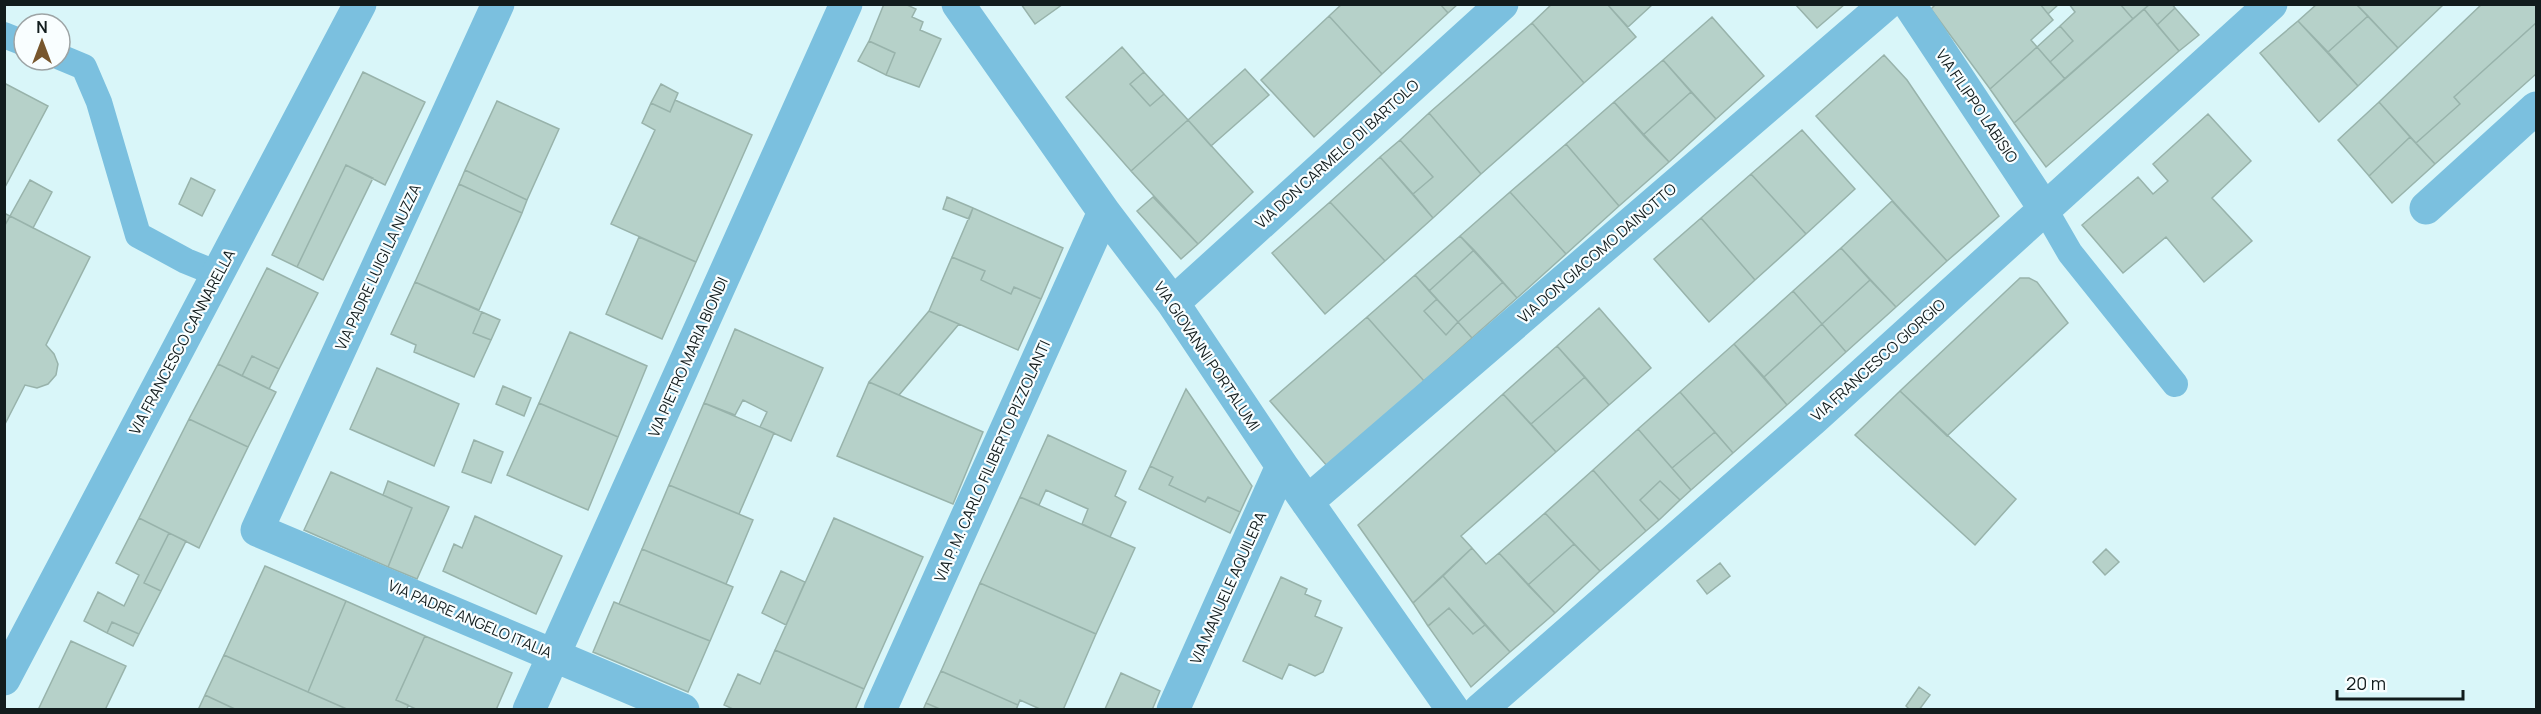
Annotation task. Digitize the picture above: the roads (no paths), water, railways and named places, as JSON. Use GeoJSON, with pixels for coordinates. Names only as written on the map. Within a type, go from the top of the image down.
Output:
{"type":"FeatureCollection","features":[{"type":"Feature","properties":{"kind":"street","name":"VIA FRANCESCO CANNARELLA"},"geometry":{"type":"LineString","coordinates":[[4,679],[360,4]]}},
{"type":"Feature","properties":{"kind":"street","name":"VIA PADRE LUIGI LA NUZZA"},"geometry":{"type":"LineString","coordinates":[[257,530],[498,4]]}},
{"type":"Feature","properties":{"kind":"street","name":"VIA PIETRO MARIA BIONDI"},"geometry":{"type":"LineString","coordinates":[[530,710],[846,4]]}},
{"type":"Feature","properties":{"kind":"street","name":"VIA GIOVANNI PORTALUMI"},"geometry":{"type":"LineString","coordinates":[[958,4],[1104,212],[1173,303],[1282,466],[1453,710]]}},
{"type":"Feature","properties":{"kind":"street","name":"VIA DON CARMELO DI BARTOLO"},"geometry":{"type":"LineString","coordinates":[[1173,303],[1502,4]]}},
{"type":"Feature","properties":{"kind":"street","name":"VIA DON GIACOMO DAINOTTO"},"geometry":{"type":"LineString","coordinates":[[1307,502],[1886,4]]}},
{"type":"Feature","properties":{"kind":"street","name":"VIA FILIPPO LABISIO"},"geometry":{"type":"LineString","coordinates":[[1909,4],[2044,208]]}},
{"type":"Feature","properties":{"kind":"street","name":"VIA FRANCESCO GIORGIO"},"geometry":{"type":"LineString","coordinates":[[1480,710],[1813,419],[2044,208],[2253,10]]}},
{"type":"Feature","properties":{"kind":"street"},"geometry":{"type":"LineString","coordinates":[[2426,208],[2536,108]]}},
{"type":"Feature","properties":{"kind":"street","name":"VIA P. M. CARLO FILIBERTO PIZZOLANTI"},"geometry":{"type":"LineString","coordinates":[[880,710],[1104,212]]}},
{"type":"Feature","properties":{"kind":"street","name":"VIA MANUELE AQUILERA"},"geometry":{"type":"LineString","coordinates":[[1173,710],[1282,466]]}},
{"type":"Feature","properties":{"kind":"street","name":"VIA PADRE ANGELO ITALIA"},"geometry":{"type":"LineString","coordinates":[[257,530],[683,710]]}},
{"type":"Feature","properties":{"kind":"lane"},"geometry":{"type":"LineString","coordinates":[[72,62],[84,67],[99,102],[138,235],[186,261],[218,274]]}},
{"type":"Feature","properties":{"kind":"lane"},"geometry":{"type":"LineString","coordinates":[[2044,208],[2070,253],[2175,384]]}}]}
